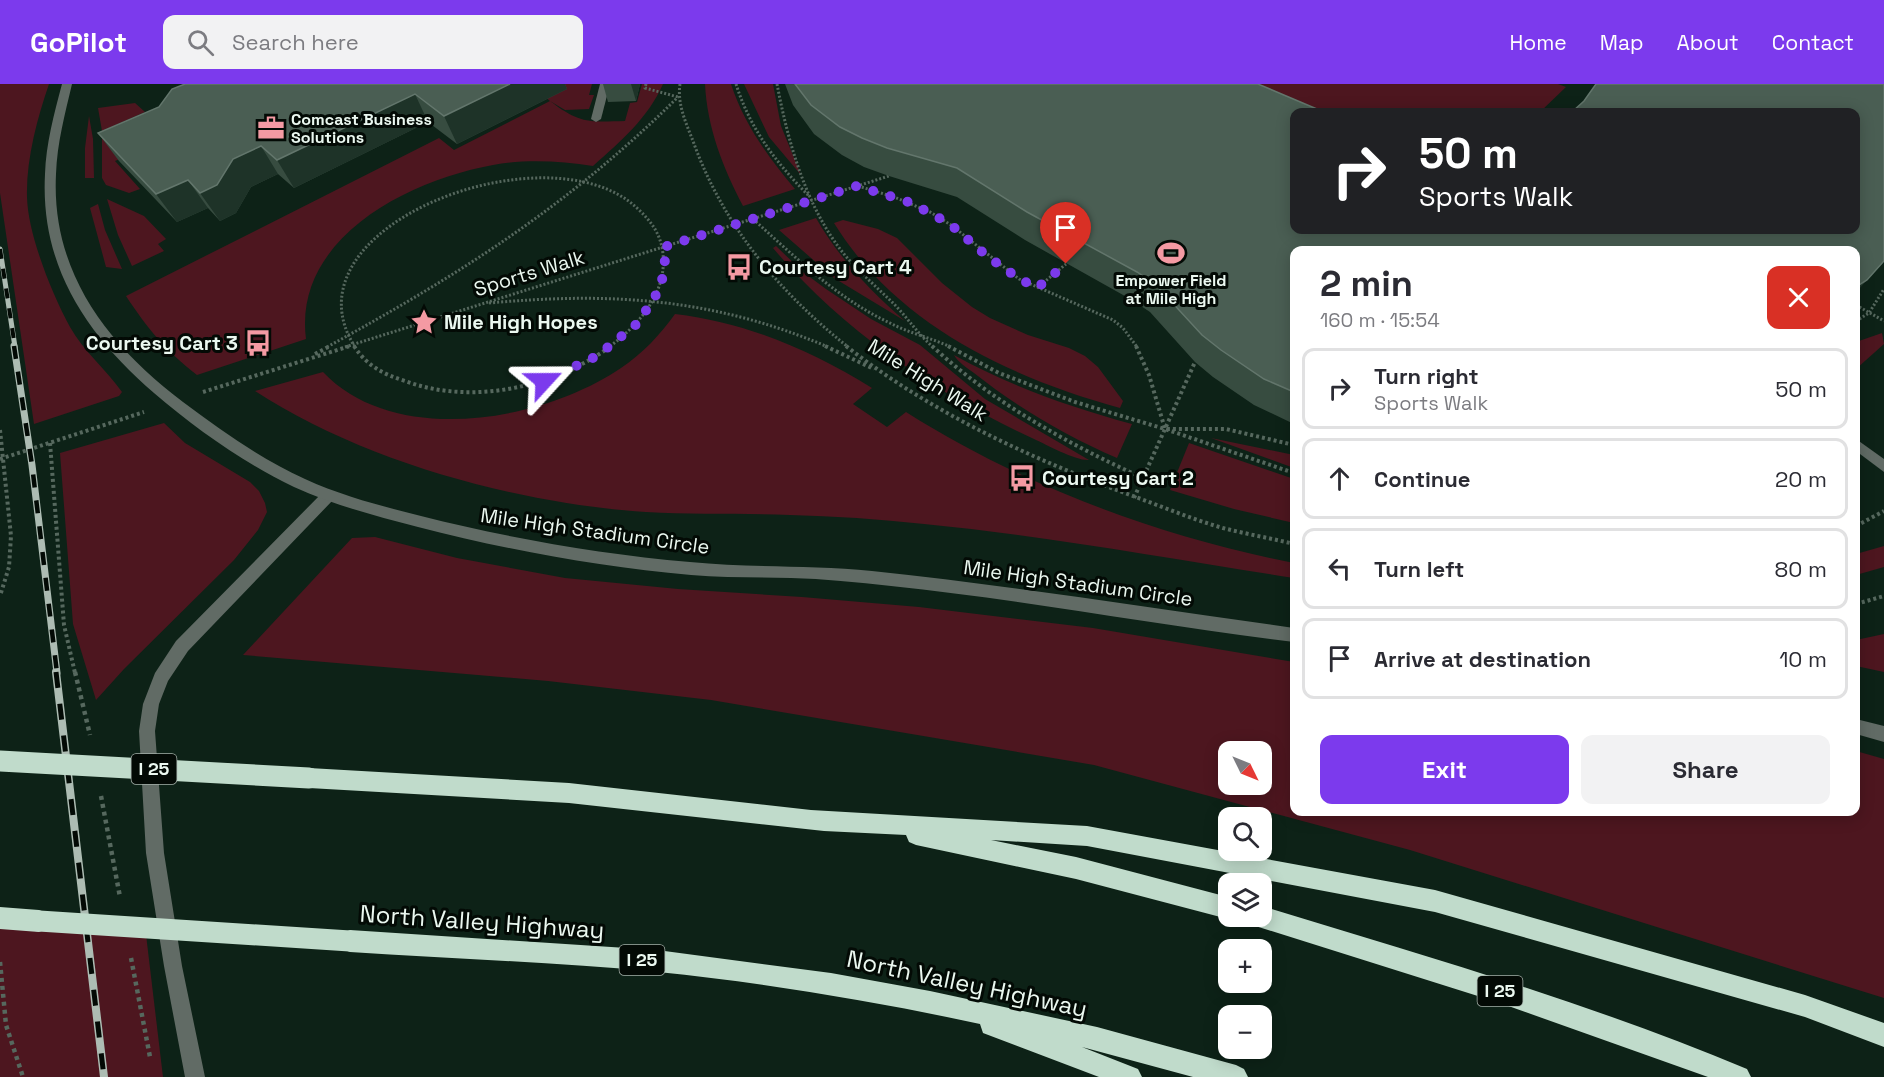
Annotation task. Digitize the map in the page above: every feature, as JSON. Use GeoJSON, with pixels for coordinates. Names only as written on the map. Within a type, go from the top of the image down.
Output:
{"type":"FeatureCollection","features":[{"type":"Feature","properties":{"kind":"highway","name":"I 25"},"geometry":{"type":"LineString","coordinates":[[0,761],[570,793],[812,819],[929,837],[1076,868],[1218,905]]}},
{"type":"Feature","properties":{"kind":"highway"},"geometry":{"type":"LineString","coordinates":[[812,819],[1087,836],[1435,901],[1805,1006],[1884,1035]]}},
{"type":"Feature","properties":{"kind":"highway","name":"North Valley Highway"},"geometry":{"type":"LineString","coordinates":[[0,920],[657,961],[831,984],[930,1002],[1097,1039],[1236,1077]]}},
{"type":"Feature","properties":{"kind":"highway","name":"I 25"},"geometry":{"type":"LineString","coordinates":[[1272,920],[1421,965],[1630,1035],[1739,1077]]}},
{"type":"Feature","properties":{"kind":"highway"},"geometry":{"type":"LineString","coordinates":[[930,1002],[1130,1077]]}},
{"type":"Feature","properties":{"kind":"street","name":"Mile High Stadium Circle"},"geometry":{"type":"LineString","coordinates":[[68,84],[51,153],[49,181],[54,241],[67,277],[92,323],[142,377],[174,402],[282,475],[328,496],[365,508],[502,542],[603,557],[690,569],[844,574],[1011,594],[1290,634]]}},
{"type":"Feature","properties":{"kind":"street"},"geometry":{"type":"LineString","coordinates":[[596,119],[605,84]]}},
{"type":"Feature","properties":{"kind":"street"},"geometry":{"type":"LineString","coordinates":[[1860,447],[1884,467]]}},
{"type":"Feature","properties":{"kind":"street"},"geometry":{"type":"LineString","coordinates":[[195,1077],[155,852],[147,731],[151,704],[161,678],[182,646],[328,496]]}},
{"type":"Feature","properties":{"kind":"street"},"geometry":{"type":"LineString","coordinates":[[1860,728],[1884,734]]}},
{"type":"Feature","properties":{"kind":"path"},"geometry":{"type":"LineString","coordinates":[[348,336],[424,293],[503,243],[563,202],[642,136],[678,97],[645,88],[646,84]]}},
{"type":"Feature","properties":{"kind":"path","name":"Mile High Walk"},"geometry":{"type":"LineString","coordinates":[[680,84],[678,97],[702,170],[734,225],[783,289],[836,337],[885,375],[953,417],[1046,464],[1134,498],[1223,528],[1290,543]]}},
{"type":"Feature","properties":{"kind":"path"},"geometry":{"type":"LineString","coordinates":[[736,84],[753,124],[765,144],[783,170],[813,200]]}},
{"type":"Feature","properties":{"kind":"path"},"geometry":{"type":"LineString","coordinates":[[777,84],[785,124],[813,200],[837,245],[875,287],[898,308],[920,336],[984,392],[1048,433],[1090,455],[1143,478]]}},
{"type":"Feature","properties":{"kind":"path","name":"Sports Walk"},"geometry":{"type":"LineString","coordinates":[[348,336],[306,358],[889,176]]}},
{"type":"Feature","properties":{"kind":"path"},"geometry":{"type":"LineString","coordinates":[[553,177],[586,182],[596,184],[631,200],[656,224],[666,253],[661,287],[638,323],[597,356],[544,381],[484,392],[427,389],[417,386],[380,372],[350,344],[340,309],[350,273],[376,238],[415,210],[459,190],[507,179],[553,177]]}},
{"type":"Feature","properties":{"kind":"path"},"geometry":{"type":"LineString","coordinates":[[857,186],[906,201],[928,212],[950,224],[987,256],[1018,278],[1037,288],[1096,311],[1124,328],[1143,359],[1165,429]]}},
{"type":"Feature","properties":{"kind":"path"},"geometry":{"type":"LineString","coordinates":[[753,219],[791,254],[839,292],[888,323],[948,346],[999,373],[1040,390],[1290,472]]}},
{"type":"Feature","properties":{"kind":"path"},"geometry":{"type":"LineString","coordinates":[[1037,288],[1066,264]]}},
{"type":"Feature","properties":{"kind":"path"},"geometry":{"type":"LineString","coordinates":[[1860,319],[1869,313],[1884,289]]}},
{"type":"Feature","properties":{"kind":"path"},"geometry":{"type":"LineString","coordinates":[[481,304],[595,297],[653,300],[697,306],[762,322],[836,349],[885,375]]}},
{"type":"Feature","properties":{"kind":"path"},"geometry":{"type":"LineString","coordinates":[[1860,307],[1884,321]]}},
{"type":"Feature","properties":{"kind":"path"},"geometry":{"type":"LineString","coordinates":[[1134,498],[1194,362]]}},
{"type":"Feature","properties":{"kind":"path"},"geometry":{"type":"LineString","coordinates":[[1165,429],[1226,429],[1290,444]]}},
{"type":"Feature","properties":{"kind":"path"},"geometry":{"type":"LineString","coordinates":[[0,430],[1,458],[11,536],[9,567],[0,596]]}},
{"type":"Feature","properties":{"kind":"path"},"geometry":{"type":"LineString","coordinates":[[1860,524],[1884,511]]}},
{"type":"Feature","properties":{"kind":"path"},"geometry":{"type":"LineString","coordinates":[[1860,603],[1884,596]]}},
{"type":"Feature","properties":{"kind":"path"},"geometry":{"type":"LineString","coordinates":[[0,962],[6,1025],[23,1077]]}},
{"type":"Feature","properties":{"kind":"shaded area"},"geometry":{"type":"Polygon","coordinates":[[[0,84],[49,84],[37,125],[28,169],[28,212],[36,246],[70,327],[122,392],[119,396],[34,424],[0,193],[0,84]]]}},
{"type":"Feature","properties":{"kind":"shaded area"},"geometry":{"type":"Polygon","coordinates":[[[550,84],[592,84],[589,95],[594,95],[589,109],[565,110],[550,101],[545,97],[550,84]]]}},
{"type":"Feature","properties":{"kind":"shaded area"},"geometry":{"type":"Polygon","coordinates":[[[642,84],[663,84],[642,118],[593,166],[530,161],[493,165],[427,184],[393,200],[363,220],[337,244],[318,271],[307,303],[306,339],[197,375],[158,338],[126,296],[439,138],[454,150],[550,101],[577,118],[602,122],[625,121],[630,103],[637,102],[642,84]]]}},
{"type":"Feature","properties":{"kind":"shaded area"},"geometry":{"type":"Polygon","coordinates":[[[705,84],[731,84],[736,99],[758,140],[795,189],[743,206],[717,147],[709,116],[705,84]]]}},
{"type":"Feature","properties":{"kind":"shaded area"},"geometry":{"type":"Polygon","coordinates":[[[744,84],[773,84],[781,126],[801,175],[769,137],[744,84]]]}},
{"type":"Feature","properties":{"kind":"shaded area"},"geometry":{"type":"Polygon","coordinates":[[[1258,84],[1558,84],[1566,87],[1544,108],[1310,108],[1258,84]]]}},
{"type":"Feature","properties":{"kind":"shaded area"},"geometry":{"type":"Polygon","coordinates":[[[135,103],[145,112],[102,131],[98,108],[135,103]]]}},
{"type":"Feature","properties":{"kind":"shaded area"},"geometry":{"type":"Polygon","coordinates":[[[89,116],[93,139],[94,178],[85,178],[85,148],[89,116]]]}},
{"type":"Feature","properties":{"kind":"shaded area"},"geometry":{"type":"Polygon","coordinates":[[[102,137],[150,146],[115,161],[140,189],[129,193],[106,185],[102,178],[102,137]]]}},
{"type":"Feature","properties":{"kind":"shaded area"},"geometry":{"type":"Polygon","coordinates":[[[107,199],[144,216],[166,239],[158,244],[164,251],[132,266],[118,235],[107,199]]]}},
{"type":"Feature","properties":{"kind":"shaded area"},"geometry":{"type":"Polygon","coordinates":[[[98,204],[105,230],[122,269],[106,267],[90,208],[98,204]]]}},
{"type":"Feature","properties":{"kind":"shaded area"},"geometry":{"type":"Polygon","coordinates":[[[816,218],[856,273],[905,321],[834,278],[779,230],[816,218]]]}},
{"type":"Feature","properties":{"kind":"shaded area"},"geometry":{"type":"Polygon","coordinates":[[[843,220],[878,229],[897,238],[942,283],[990,318],[1085,356],[1098,367],[1123,401],[1120,408],[1037,380],[997,363],[959,342],[923,318],[890,291],[860,259],[834,223],[843,220]]]}},
{"type":"Feature","properties":{"kind":"shaded area"},"geometry":{"type":"Polygon","coordinates":[[[776,246],[803,272],[826,289],[871,319],[920,345],[985,399],[1089,460],[1062,452],[997,421],[926,380],[860,333],[829,306],[773,248],[776,246]]]}},
{"type":"Feature","properties":{"kind":"shaded area"},"geometry":{"type":"Polygon","coordinates":[[[675,314],[728,324],[778,340],[849,374],[872,388],[853,404],[887,427],[906,412],[997,463],[1093,505],[1192,538],[1290,562],[1290,577],[1063,541],[907,522],[807,515],[646,512],[546,500],[494,489],[392,458],[297,416],[255,391],[323,372],[353,396],[389,411],[428,418],[470,418],[511,413],[552,402],[589,387],[636,357],[675,314]]]}},
{"type":"Feature","properties":{"kind":"shaded area"},"geometry":{"type":"Polygon","coordinates":[[[1882,333],[1884,344],[1860,365],[1860,341],[1882,333]]]}},
{"type":"Feature","properties":{"kind":"shaded area"},"geometry":{"type":"Polygon","coordinates":[[[954,355],[1041,395],[1132,424],[1117,458],[1061,431],[1025,409],[965,367],[954,355]]]}},
{"type":"Feature","properties":{"kind":"shaded area"},"geometry":{"type":"Polygon","coordinates":[[[164,423],[185,443],[250,482],[259,491],[267,512],[258,530],[234,560],[124,669],[96,700],[73,624],[60,453],[164,423]]]}},
{"type":"Feature","properties":{"kind":"shaded area"},"geometry":{"type":"Polygon","coordinates":[[[1211,438],[1290,454],[1290,467],[1211,438]]]}},
{"type":"Feature","properties":{"kind":"shaded area"},"geometry":{"type":"Polygon","coordinates":[[[1189,443],[1290,478],[1290,522],[1234,509],[1170,490],[1189,443]]]}},
{"type":"Feature","properties":{"kind":"shaded area"},"geometry":{"type":"Polygon","coordinates":[[[375,537],[457,558],[565,578],[919,607],[1093,628],[1290,661],[1290,816],[1860,816],[1860,752],[1884,759],[1884,998],[1410,850],[1272,813],[1272,807],[1250,807],[1094,765],[711,700],[548,681],[243,655],[352,538],[375,537]]]}},
{"type":"Feature","properties":{"kind":"shaded area"},"geometry":{"type":"Polygon","coordinates":[[[1884,546],[1884,567],[1860,574],[1860,553],[1884,546]]]}},
{"type":"Feature","properties":{"kind":"shaded area"},"geometry":{"type":"Polygon","coordinates":[[[1884,634],[1884,672],[1860,667],[1860,639],[1884,634]]]}},
{"type":"Feature","properties":{"kind":"shaded area"},"geometry":{"type":"Polygon","coordinates":[[[0,912],[145,926],[163,1077],[0,1077],[0,912]]]}},
{"type":"Feature","properties":{"kind":"building"},"geometry":{"type":"Polygon","coordinates":[[[185,84],[510,84],[444,116],[415,94],[277,160],[261,146],[233,159],[217,185],[200,193],[188,180],[156,194],[98,133],[159,107],[172,89],[185,84]]]}},
{"type":"Feature","properties":{"kind":"building","name":"Empower Field at Mile High"},"geometry":{"type":"Polygon","coordinates":[[[795,84],[1258,84],[1315,108],[1290,108],[1290,234],[1860,234],[1860,108],[1576,108],[1596,84],[1884,84],[1884,261],[1860,284],[1860,246],[1290,246],[1290,390],[1264,379],[1221,350],[1202,335],[1156,285],[1137,272],[1027,212],[957,168],[887,148],[862,138],[840,127],[811,105],[795,84]]]}},
{"type":"Feature","properties":{"kind":"railway"},"geometry":{"type":"LineString","coordinates":[[0,249],[15,347]]}},
{"type":"Feature","properties":{"kind":"railway"},"geometry":{"type":"LineString","coordinates":[[14,346],[32,465],[57,673]]}},
{"type":"Feature","properties":{"kind":"railway"},"geometry":{"type":"LineString","coordinates":[[56,672],[104,1077]]}},
{"type":"Feature","properties":{"kind":"place","name":"Comcast Business Solutions"},"geometry":{"type":"Point","coordinates":[271,128]}},
{"type":"Feature","properties":{"kind":"place","name":"Empower Field at Mile High"},"geometry":{"type":"Point","coordinates":[1171,253]}},
{"type":"Feature","properties":{"kind":"place","name":"Courtesy Cart 4"},"geometry":{"type":"Point","coordinates":[739,267]}},
{"type":"Feature","properties":{"kind":"place","name":"Mile High Hopes"},"geometry":{"type":"Point","coordinates":[424,322]}},
{"type":"Feature","properties":{"kind":"place","name":"Courtesy Cart 3"},"geometry":{"type":"Point","coordinates":[258,343]}},
{"type":"Feature","properties":{"kind":"place","name":"Courtesy Cart 2"},"geometry":{"type":"Point","coordinates":[1022,478]}},
{"type":"Feature","properties":{"kind":"route"},"geometry":{"type":"LineString","coordinates":[[544,381],[597,356],[638,323],[661,287],[666,253],[664,247],[857,186],[906,201],[950,224],[987,256],[1018,278],[1037,288],[1066,264]]}}]}
